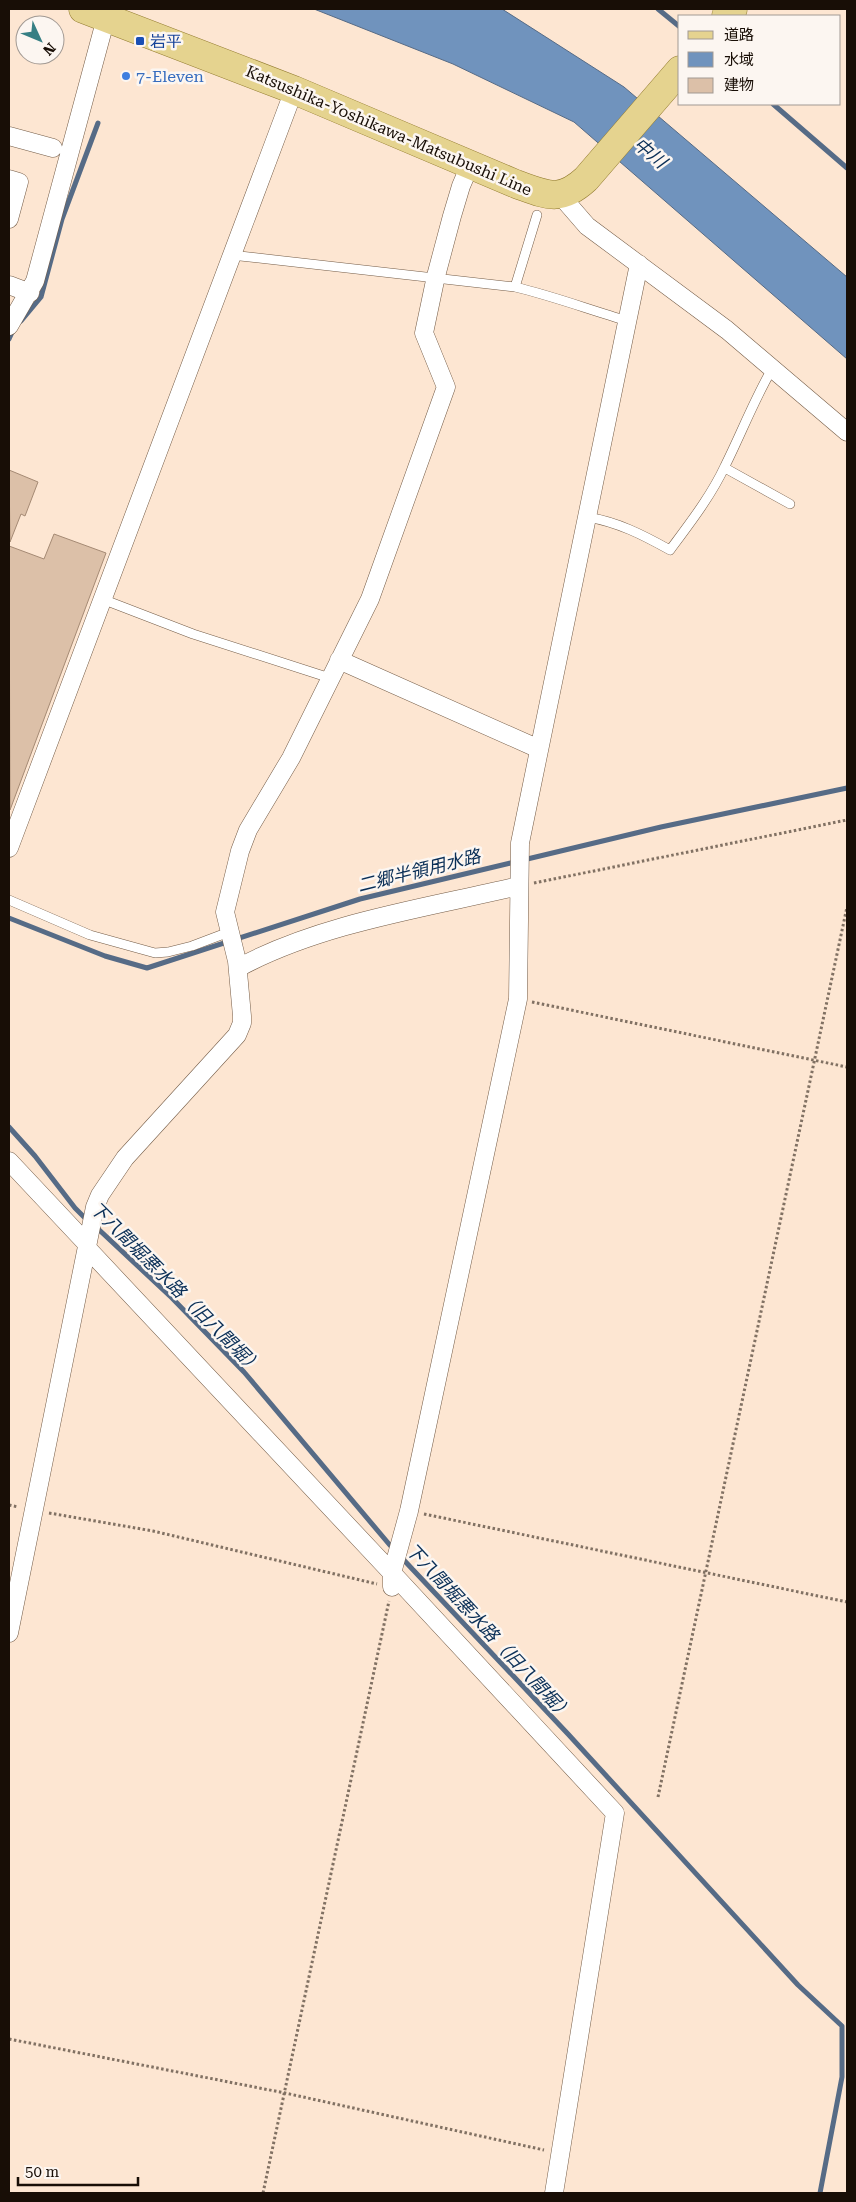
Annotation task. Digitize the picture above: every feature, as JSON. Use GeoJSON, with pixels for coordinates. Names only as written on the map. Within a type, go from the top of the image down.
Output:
{"type":"FeatureCollection","features":[{"type":"Feature","properties":{"kind":"main road","name":"Katsushika-Yoshikawa-Matsubushi Line"},"geometry":{"type":"LineString","coordinates":[[94,13],[294,90],[542,193],[561,196]]}},
{"type":"Feature","properties":{"kind":"main road"},"geometry":{"type":"LineString","coordinates":[[561,196],[574,190],[586,179],[678,72]]}},
{"type":"Feature","properties":{"kind":"street"},"geometry":{"type":"LineString","coordinates":[[9,326],[36,281],[94,13]]}},
{"type":"Feature","properties":{"kind":"street"},"geometry":{"type":"LineString","coordinates":[[9,848],[294,90]]}},
{"type":"Feature","properties":{"kind":"street"},"geometry":{"type":"LineString","coordinates":[[9,136],[53,148]]}},
{"type":"Feature","properties":{"kind":"street"},"geometry":{"type":"LineString","coordinates":[[9,1633],[95,1207],[100,1195],[125,1158],[237,1035],[242,1023],[238,964],[225,912],[248,830],[291,758],[370,600],[446,387],[424,333],[436,276],[460,186],[470,164]]}},
{"type":"Feature","properties":{"kind":"street"},"geometry":{"type":"LineString","coordinates":[[9,179],[19,182],[9,218]]}},
{"type":"Feature","properties":{"kind":"street"},"geometry":{"type":"LineString","coordinates":[[561,196],[587,226],[727,330],[847,432]]}},
{"type":"Feature","properties":{"kind":"street"},"geometry":{"type":"LineString","coordinates":[[392,1580],[409,1511],[518,999],[520,843],[639,264]]}},
{"type":"Feature","properties":{"kind":"street"},"geometry":{"type":"LineString","coordinates":[[9,285],[30,293]]}},
{"type":"Feature","properties":{"kind":"street"},"geometry":{"type":"LineString","coordinates":[[339,660],[538,749]]}},
{"type":"Feature","properties":{"kind":"street"},"geometry":{"type":"LineString","coordinates":[[238,964],[306,937],[519,886]]}},
{"type":"Feature","properties":{"kind":"street"},"geometry":{"type":"LineString","coordinates":[[9,1161],[87,1242],[392,1580],[615,1812],[554,2193]]}},
{"type":"Feature","properties":{"kind":"lane"},"geometry":{"type":"LineString","coordinates":[[515,287],[537,215]]}},
{"type":"Feature","properties":{"kind":"lane"},"geometry":{"type":"LineString","coordinates":[[231,255],[436,276],[515,287],[560,298],[628,321]]}},
{"type":"Feature","properties":{"kind":"lane"},"geometry":{"type":"LineString","coordinates":[[587,517],[610,521],[670,550],[700,509],[725,468],[758,394],[772,369]]}},
{"type":"Feature","properties":{"kind":"lane"},"geometry":{"type":"LineString","coordinates":[[725,468],[790,504]]}},
{"type":"Feature","properties":{"kind":"lane"},"geometry":{"type":"LineString","coordinates":[[102,599],[194,634],[330,678]]}},
{"type":"Feature","properties":{"kind":"lane"},"geometry":{"type":"LineString","coordinates":[[9,900],[90,935],[154,953],[168,952],[192,946],[229,932]]}},
{"type":"Feature","properties":{"kind":"path"},"geometry":{"type":"LineString","coordinates":[[519,886],[847,820]]}},
{"type":"Feature","properties":{"kind":"path"},"geometry":{"type":"LineString","coordinates":[[658,1797],[708,1572],[847,907]]}},
{"type":"Feature","properties":{"kind":"path"},"geometry":{"type":"LineString","coordinates":[[518,999],[847,1067]]}},
{"type":"Feature","properties":{"kind":"path"},"geometry":{"type":"LineString","coordinates":[[35,1511],[153,1531],[392,1580],[263,2193]]}},
{"type":"Feature","properties":{"kind":"path"},"geometry":{"type":"LineString","coordinates":[[409,1511],[847,1602]]}},
{"type":"Feature","properties":{"kind":"path"},"geometry":{"type":"LineString","coordinates":[[9,2039],[285,2093],[560,2154]]}},
{"type":"Feature","properties":{"kind":"water","name":"中川"},"geometry":{"type":"Polygon","coordinates":[[[314,9],[502,9],[624,87],[847,277],[847,359],[574,122],[453,64],[314,9]]]}},
{"type":"Feature","properties":{"kind":"building"},"geometry":{"type":"Polygon","coordinates":[[[9,470],[38,482],[25,516],[21,514],[10,542],[9,470]]]}},
{"type":"Feature","properties":{"kind":"building"},"geometry":{"type":"Polygon","coordinates":[[[54,534],[106,553],[10,810],[9,546],[44,559],[54,534]]]}},
{"type":"Feature","properties":{"kind":"waterway"},"geometry":{"type":"LineString","coordinates":[[658,9],[678,25]]}},
{"type":"Feature","properties":{"kind":"waterway"},"geometry":{"type":"LineString","coordinates":[[774,105],[847,168]]}},
{"type":"Feature","properties":{"kind":"waterway"},"geometry":{"type":"LineString","coordinates":[[21,321],[41,297],[62,219],[98,123]]}},
{"type":"Feature","properties":{"kind":"waterway"},"geometry":{"type":"LineString","coordinates":[[9,339],[13,330]]}},
{"type":"Feature","properties":{"kind":"waterway","name":"二郷半領用水路"},"geometry":{"type":"LineString","coordinates":[[9,918],[105,956],[147,968],[360,899],[661,827],[847,788]]}},
{"type":"Feature","properties":{"kind":"waterway","name":"下八間堀悪水路（旧八間堀）"},"geometry":{"type":"LineString","coordinates":[[9,1127],[35,1156],[75,1208],[88,1221]]}},
{"type":"Feature","properties":{"kind":"waterway","name":"下八間堀悪水路（旧八間堀）"},"geometry":{"type":"LineString","coordinates":[[95,1226],[172,1298],[244,1372],[394,1550]]}},
{"type":"Feature","properties":{"kind":"waterway","name":"下八間堀悪水路（旧八間堀）"},"geometry":{"type":"LineString","coordinates":[[400,1556],[568,1734],[798,1985],[842,2026],[842,2077],[820,2193]]}},
{"type":"Feature","properties":{"kind":"place","name":"岩平"},"geometry":{"type":"Point","coordinates":[140,41]}},
{"type":"Feature","properties":{"kind":"place","name":"7-Eleven"},"geometry":{"type":"Point","coordinates":[126,76]}}]}
